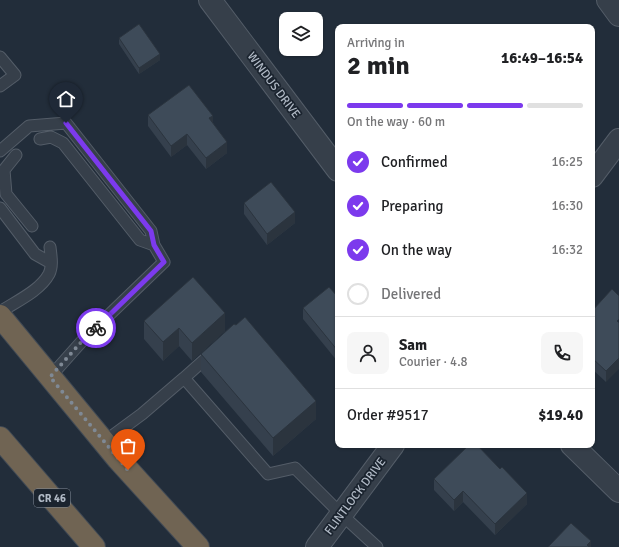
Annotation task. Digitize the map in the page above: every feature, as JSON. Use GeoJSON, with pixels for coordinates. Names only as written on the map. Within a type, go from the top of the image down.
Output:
{"type":"FeatureCollection","features":[{"type":"Feature","properties":{"kind":"highway"},"geometry":{"type":"LineString","coordinates":[[0,316],[104,442],[198,547]]}},
{"type":"Feature","properties":{"kind":"highway","name":"CR 46"},"geometry":{"type":"LineString","coordinates":[[3,447],[94,547]]}},
{"type":"Feature","properties":{"kind":"street","name":"WINDUS DRIVE"},"geometry":{"type":"LineString","coordinates":[[210,0],[335,166]]}},
{"type":"Feature","properties":{"kind":"street"},"geometry":{"type":"LineString","coordinates":[[608,0],[619,15]]}},
{"type":"Feature","properties":{"kind":"street"},"geometry":{"type":"LineString","coordinates":[[595,172],[619,140]]}},
{"type":"Feature","properties":{"kind":"street","name":"FLINTLOCK DRIVE"},"geometry":{"type":"LineString","coordinates":[[317,547],[391,448]]}},
{"type":"Feature","properties":{"kind":"street"},"geometry":{"type":"LineString","coordinates":[[575,448],[619,491]]}},
{"type":"Feature","properties":{"kind":"lane"},"geometry":{"type":"LineString","coordinates":[[0,57],[15,75],[0,86]]}},
{"type":"Feature","properties":{"kind":"lane"},"geometry":{"type":"LineString","coordinates":[[0,151],[29,126],[66,123],[151,231],[154,245],[164,262],[83,340],[50,377]]}},
{"type":"Feature","properties":{"kind":"lane"},"geometry":{"type":"LineString","coordinates":[[40,139],[51,137],[63,143],[140,240],[154,245]]}},
{"type":"Feature","properties":{"kind":"lane"},"geometry":{"type":"LineString","coordinates":[[16,154],[4,170],[6,194],[32,226]]}},
{"type":"Feature","properties":{"kind":"lane"},"geometry":{"type":"LineString","coordinates":[[0,208],[35,254],[51,262]]}},
{"type":"Feature","properties":{"kind":"lane"},"geometry":{"type":"LineString","coordinates":[[0,312],[40,286],[49,274],[51,262],[50,247]]}},
{"type":"Feature","properties":{"kind":"lane"},"geometry":{"type":"LineString","coordinates":[[104,442],[142,414],[219,347]]}},
{"type":"Feature","properties":{"kind":"lane"},"geometry":{"type":"LineString","coordinates":[[184,378],[268,474],[295,468],[341,514],[377,547]]}},
{"type":"Feature","properties":{"kind":"building"},"geometry":{"type":"Polygon","coordinates":[[[139,24],[160,54],[139,68],[119,38],[139,24]]]}},
{"type":"Feature","properties":{"kind":"building"},"geometry":{"type":"Polygon","coordinates":[[[189,85],[213,116],[209,118],[227,142],[206,158],[187,134],[171,146],[148,115],[189,85]]]}},
{"type":"Feature","properties":{"kind":"building"},"geometry":{"type":"Polygon","coordinates":[[[271,182],[295,212],[267,234],[244,203],[271,182]]]}},
{"type":"Feature","properties":{"kind":"building"},"geometry":{"type":"Polygon","coordinates":[[[193,277],[225,313],[192,343],[179,328],[163,342],[144,321],[193,277]]]}},
{"type":"Feature","properties":{"kind":"building"},"geometry":{"type":"Polygon","coordinates":[[[329,287],[335,294],[335,347],[303,308],[329,287]]]}},
{"type":"Feature","properties":{"kind":"building"},"geometry":{"type":"Polygon","coordinates":[[[612,289],[619,296],[619,319],[617,321],[619,323],[619,358],[606,371],[595,361],[595,308],[612,289]]]}},
{"type":"Feature","properties":{"kind":"building"},"geometry":{"type":"Polygon","coordinates":[[[245,317],[316,401],[273,438],[201,354],[234,324],[236,325],[245,317]]]}},
{"type":"Feature","properties":{"kind":"building"},"geometry":{"type":"Polygon","coordinates":[[[466,448],[480,448],[500,469],[502,467],[527,493],[495,524],[463,491],[454,500],[434,479],[466,448]]]}},
{"type":"Feature","properties":{"kind":"building"},"geometry":{"type":"Polygon","coordinates":[[[571,523],[591,541],[587,545],[589,547],[548,547],[571,523]]]}},
{"type":"Feature","properties":{"kind":"way so far"},"geometry":{"type":"LineString","coordinates":[[96,328],[83,340],[50,377],[128,470]]}},
{"type":"Feature","properties":{"kind":"route"},"geometry":{"type":"LineString","coordinates":[[66,123],[151,231],[154,245],[164,262],[96,328]]}}]}
